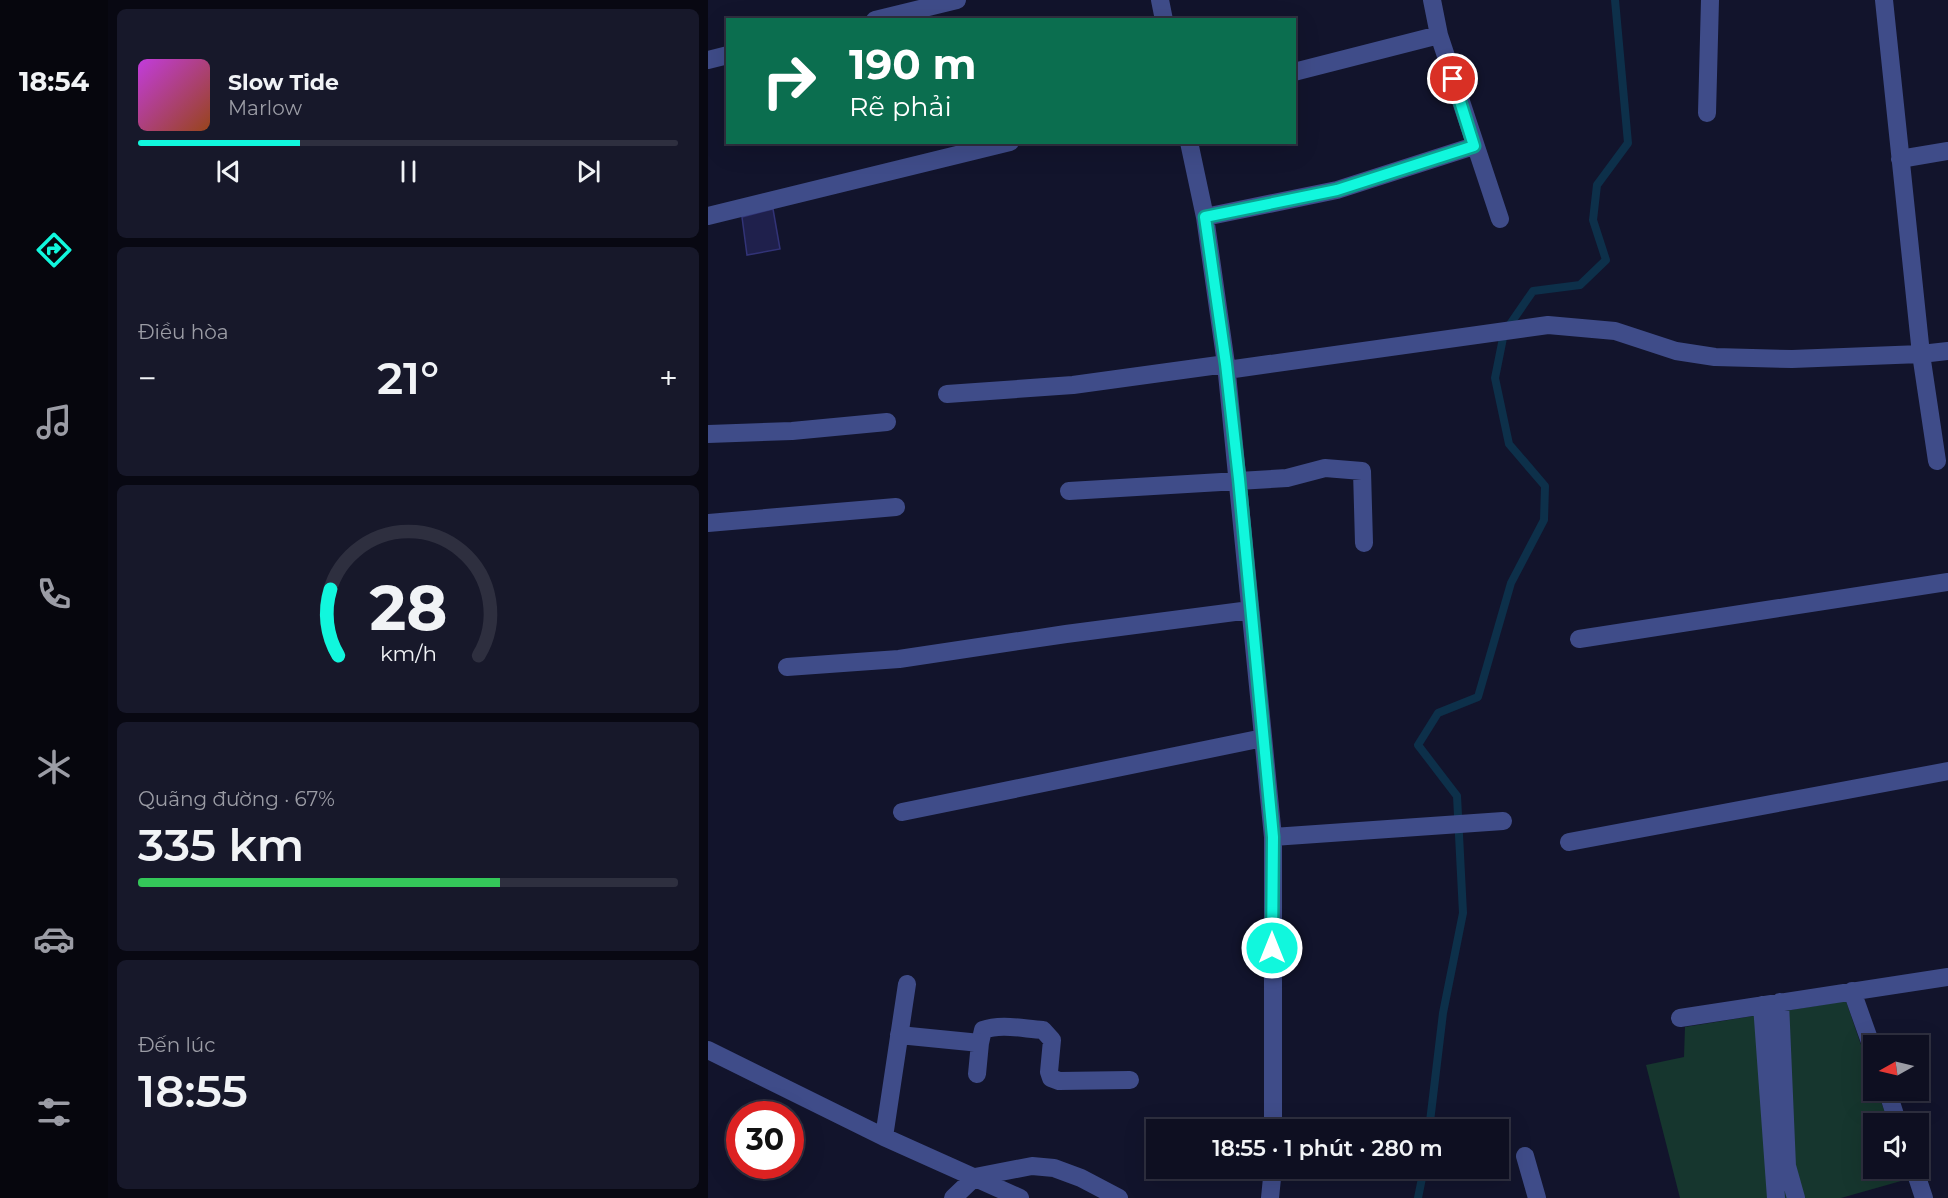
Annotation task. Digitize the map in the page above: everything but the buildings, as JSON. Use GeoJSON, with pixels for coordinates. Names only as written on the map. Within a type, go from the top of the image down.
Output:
{"type":"FeatureCollection","features":[{"type":"Feature","properties":{"kind":"street"},"geometry":{"type":"LineString","coordinates":[[883,18],[957,0]]}},
{"type":"Feature","properties":{"kind":"street"},"geometry":{"type":"LineString","coordinates":[[1160,0],[1164,18]]}},
{"type":"Feature","properties":{"kind":"street"},"geometry":{"type":"LineString","coordinates":[[1432,0],[1439,35],[1500,219]]}},
{"type":"Feature","properties":{"kind":"street"},"geometry":{"type":"LineString","coordinates":[[1707,113],[1710,0]]}},
{"type":"Feature","properties":{"kind":"street"},"geometry":{"type":"LineString","coordinates":[[1884,0],[1921,354],[1937,461]]}},
{"type":"Feature","properties":{"kind":"street"},"geometry":{"type":"LineString","coordinates":[[1296,71],[1439,35]]}},
{"type":"Feature","properties":{"kind":"street"},"geometry":{"type":"LineString","coordinates":[[708,60],[726,56]]}},
{"type":"Feature","properties":{"kind":"street"},"geometry":{"type":"LineString","coordinates":[[708,216],[1002,144]]}},
{"type":"Feature","properties":{"kind":"street"},"geometry":{"type":"LineString","coordinates":[[1189,144],[1205,217],[1226,367],[1273,837],[1273,1119]]}},
{"type":"Feature","properties":{"kind":"street"},"geometry":{"type":"LineString","coordinates":[[1205,217],[1337,190],[1474,146]]}},
{"type":"Feature","properties":{"kind":"street"},"geometry":{"type":"LineString","coordinates":[[1900,159],[1948,151]]}},
{"type":"Feature","properties":{"kind":"street"},"geometry":{"type":"LineString","coordinates":[[946,394],[1073,385],[1548,325],[1616,331],[1676,351],[1715,357],[1792,359],[1948,351]]}},
{"type":"Feature","properties":{"kind":"street"},"geometry":{"type":"LineString","coordinates":[[708,434],[792,432],[887,422]]}},
{"type":"Feature","properties":{"kind":"street"},"geometry":{"type":"LineString","coordinates":[[1069,491],[1239,479],[1287,478],[1325,468],[1362,471],[1364,543]]}},
{"type":"Feature","properties":{"kind":"street"},"geometry":{"type":"LineString","coordinates":[[708,523],[896,507]]}},
{"type":"Feature","properties":{"kind":"street"},"geometry":{"type":"LineString","coordinates":[[1579,639],[1948,582]]}},
{"type":"Feature","properties":{"kind":"street"},"geometry":{"type":"LineString","coordinates":[[787,667],[899,659],[1250,610]]}},
{"type":"Feature","properties":{"kind":"street"},"geometry":{"type":"LineString","coordinates":[[902,812],[1263,738]]}},
{"type":"Feature","properties":{"kind":"street"},"geometry":{"type":"LineString","coordinates":[[1569,842],[1948,771]]}},
{"type":"Feature","properties":{"kind":"street"},"geometry":{"type":"LineString","coordinates":[[1273,837],[1503,821]]}},
{"type":"Feature","properties":{"kind":"street"},"geometry":{"type":"LineString","coordinates":[[1680,1018],[1948,977]]}},
{"type":"Feature","properties":{"kind":"street"},"geometry":{"type":"LineString","coordinates":[[884,1137],[907,984]]}},
{"type":"Feature","properties":{"kind":"street"},"geometry":{"type":"LineString","coordinates":[[1852,991],[1868,1035]]}},
{"type":"Feature","properties":{"kind":"street"},"geometry":{"type":"LineString","coordinates":[[1771,1004],[1779,1155],[1776,1198]]}},
{"type":"Feature","properties":{"kind":"street"},"geometry":{"type":"LineString","coordinates":[[977,1074],[983,1030],[997,1027],[1043,1030],[1052,1040],[1049,1072],[1051,1078],[1059,1081],[1130,1080]]}},
{"type":"Feature","properties":{"kind":"street"},"geometry":{"type":"LineString","coordinates":[[899,1035],[980,1043]]}},
{"type":"Feature","properties":{"kind":"street"},"geometry":{"type":"LineString","coordinates":[[708,1050],[884,1137],[1020,1198]]}},
{"type":"Feature","properties":{"kind":"street"},"geometry":{"type":"LineString","coordinates":[[1779,1155],[1796,1198]]}},
{"type":"Feature","properties":{"kind":"street"},"geometry":{"type":"LineString","coordinates":[[1525,1156],[1537,1198]]}},
{"type":"Feature","properties":{"kind":"street"},"geometry":{"type":"LineString","coordinates":[[953,1198],[975,1177],[1032,1166],[1054,1168],[1081,1178],[1119,1198]]}},
{"type":"Feature","properties":{"kind":"street"},"geometry":{"type":"LineString","coordinates":[[1270,1198],[1272,1179]]}},
{"type":"Feature","properties":{"kind":"street"},"geometry":{"type":"LineString","coordinates":[[1918,1179],[1924,1198]]}},
{"type":"Feature","properties":{"kind":"green space"},"geometry":{"type":"Polygon","coordinates":[[[1846,1001],[1863,1051],[1863,1101],[1881,1101],[1885,1113],[1863,1113],[1863,1179],[1908,1179],[1841,1198],[1680,1198],[1646,1065],[1684,1057],[1685,1027],[1846,1001]]]}},
{"type":"Feature","properties":{"kind":"waterway"},"geometry":{"type":"LineString","coordinates":[[1430,1119],[1443,1013],[1463,913],[1457,796],[1418,745],[1438,713],[1478,697],[1511,583],[1544,520],[1545,486],[1509,444],[1495,378],[1504,333],[1533,291],[1580,285],[1606,260],[1593,220],[1597,185],[1628,143],[1615,0]]}},
{"type":"Feature","properties":{"kind":"waterway"},"geometry":{"type":"LineString","coordinates":[[1418,1198],[1422,1179]]}},
{"type":"Feature","properties":{"kind":"route"},"geometry":{"type":"LineString","coordinates":[[1272,948],[1273,837],[1239,479],[1226,364],[1205,217],[1294,201],[1337,190],[1474,146],[1453,79]]}}]}
